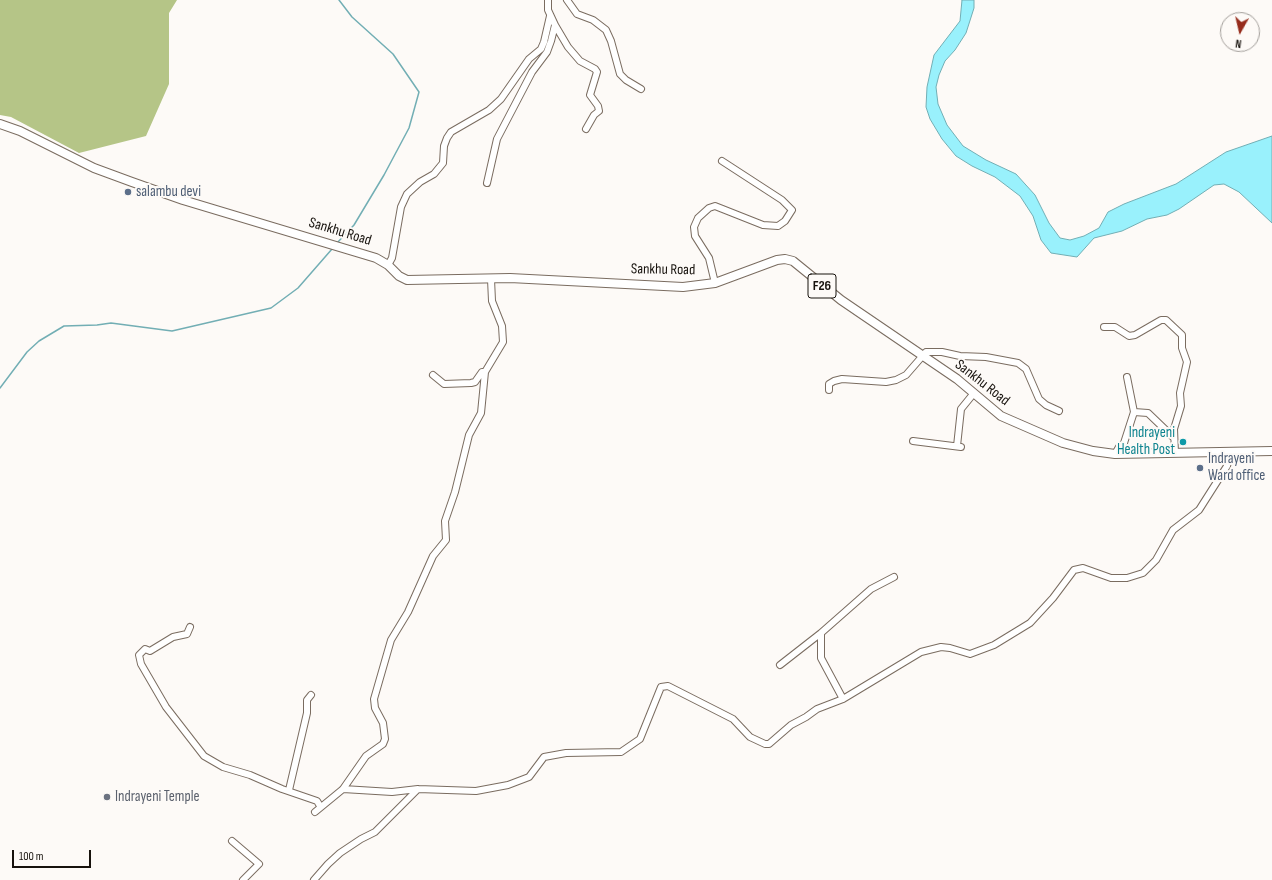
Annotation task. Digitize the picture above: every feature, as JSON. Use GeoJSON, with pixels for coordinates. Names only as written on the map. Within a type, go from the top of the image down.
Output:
{"type":"FeatureCollection","features":[{"type":"Feature","properties":{"kind":"main road","name":"Sankhu Road"},"geometry":{"type":"LineString","coordinates":[[0,124],[20,131],[74,159],[117,177],[183,200],[347,248],[376,258],[388,265],[399,276],[407,280],[491,279],[593,282],[669,288],[715,283],[777,260],[785,259],[793,261],[841,300],[921,356],[958,379],[993,411],[1007,419],[1071,446],[1115,454],[1272,451]]}},
{"type":"Feature","properties":{"kind":"street"},"geometry":{"type":"LineString","coordinates":[[388,265],[392,258],[401,207],[408,194],[420,182],[434,174],[443,163],[444,146],[451,132],[489,110],[501,99],[524,65],[541,49],[550,16],[548,0]]}},
{"type":"Feature","properties":{"kind":"street"},"geometry":{"type":"LineString","coordinates":[[567,0],[577,14],[592,20],[606,30],[611,41],[620,74],[626,80],[641,89]]}},
{"type":"Feature","properties":{"kind":"street"},"geometry":{"type":"LineString","coordinates":[[550,16],[568,47],[580,61],[595,69],[596,72],[590,95],[598,106],[599,111],[594,115],[586,129]]}},
{"type":"Feature","properties":{"kind":"street"},"geometry":{"type":"LineString","coordinates":[[487,183],[497,139],[532,72],[547,52],[555,25]]}},
{"type":"Feature","properties":{"kind":"street"},"geometry":{"type":"LineString","coordinates":[[715,283],[709,258],[695,236],[694,227],[698,218],[709,208],[715,206],[763,226],[778,226],[785,222],[792,210],[782,200],[722,161]]}},
{"type":"Feature","properties":{"kind":"street"},"geometry":{"type":"LineString","coordinates":[[315,812],[320,806],[343,789],[366,756],[383,744],[385,739],[383,723],[375,708],[374,699],[393,635],[408,612],[433,556],[446,540],[445,521],[455,492],[469,435],[481,413],[485,372],[501,347],[503,336],[499,316],[492,301],[491,279]]}},
{"type":"Feature","properties":{"kind":"street"},"geometry":{"type":"LineString","coordinates":[[1104,327],[1115,327],[1129,336],[1135,335],[1161,320],[1166,320],[1182,335],[1182,348],[1187,362],[1181,387],[1181,406],[1174,430],[1175,453]]}},
{"type":"Feature","properties":{"kind":"street"},"geometry":{"type":"LineString","coordinates":[[829,390],[829,384],[842,379],[886,382],[896,380],[906,375],[926,352],[942,352],[960,356],[986,357],[1018,363],[1026,370],[1039,399],[1046,405],[1059,411]]}},
{"type":"Feature","properties":{"kind":"street"},"geometry":{"type":"LineString","coordinates":[[433,375],[444,384],[471,383],[475,382],[482,372],[485,372]]}},
{"type":"Feature","properties":{"kind":"street"},"geometry":{"type":"LineString","coordinates":[[1115,454],[1118,448],[1124,443],[1134,412],[1127,378]]}},
{"type":"Feature","properties":{"kind":"street"},"geometry":{"type":"LineString","coordinates":[[913,441],[959,446],[961,409],[974,393]]}},
{"type":"Feature","properties":{"kind":"street"},"geometry":{"type":"LineString","coordinates":[[1134,412],[1148,413],[1174,438]]}},
{"type":"Feature","properties":{"kind":"street"},"geometry":{"type":"LineString","coordinates":[[343,789],[392,792],[418,789],[476,791],[521,782],[530,777],[544,757],[566,753],[621,752],[640,739],[661,687],[668,686],[733,719],[750,737],[765,744],[769,744],[791,725],[817,709],[842,698],[921,652],[941,647],[970,654],[994,645],[1030,623],[1053,598],[1074,570],[1083,568],[1110,578],[1127,578],[1143,573],[1156,560],[1173,530],[1199,510],[1227,466],[1231,451]]}},
{"type":"Feature","properties":{"kind":"street"},"geometry":{"type":"LineString","coordinates":[[780,665],[871,589],[894,577]]}},
{"type":"Feature","properties":{"kind":"street"},"geometry":{"type":"LineString","coordinates":[[190,628],[187,634],[173,637],[150,651],[146,648],[139,655],[141,664],[166,707],[204,756],[223,767],[250,775],[282,789],[289,790],[317,801],[320,806]]}},
{"type":"Feature","properties":{"kind":"street"},"geometry":{"type":"LineString","coordinates":[[821,632],[821,658],[842,698]]}},
{"type":"Feature","properties":{"kind":"street"},"geometry":{"type":"LineString","coordinates":[[289,790],[307,713],[307,700],[311,695]]}},
{"type":"Feature","properties":{"kind":"street"},"geometry":{"type":"LineString","coordinates":[[314,880],[328,864],[345,849],[375,832],[418,789]]}},
{"type":"Feature","properties":{"kind":"street"},"geometry":{"type":"LineString","coordinates":[[232,841],[259,864],[243,880]]}},
{"type":"Feature","properties":{"kind":"green space"},"geometry":{"type":"Polygon","coordinates":[[[0,0],[177,0],[169,13],[169,84],[146,136],[79,153],[11,117],[0,115],[0,0]]]}},
{"type":"Feature","properties":{"kind":"water"},"geometry":{"type":"Polygon","coordinates":[[[962,0],[974,0],[974,8],[966,33],[955,50],[945,61],[939,75],[936,87],[938,104],[947,125],[963,146],[986,160],[1016,174],[1035,195],[1049,223],[1060,238],[1070,240],[1084,236],[1099,228],[1108,212],[1124,204],[1176,184],[1226,152],[1272,136],[1272,223],[1239,192],[1224,184],[1214,185],[1179,209],[1167,215],[1147,219],[1122,231],[1094,238],[1077,257],[1051,253],[1041,240],[1033,216],[1020,196],[995,177],[972,166],[956,156],[942,139],[930,119],[926,107],[927,87],[934,55],[960,21],[962,0]]]}},
{"type":"Feature","properties":{"kind":"waterway"},"geometry":{"type":"LineString","coordinates":[[337,243],[354,225],[384,175],[409,128],[419,92],[393,54],[352,17],[339,0]]}},
{"type":"Feature","properties":{"kind":"waterway"},"geometry":{"type":"LineString","coordinates":[[0,388],[27,352],[39,341],[64,326],[111,323],[172,331],[271,308],[298,288],[332,249]]}},
{"type":"Feature","properties":{"kind":"place","name":"salambu devi"},"geometry":{"type":"Point","coordinates":[128,192]}},
{"type":"Feature","properties":{"kind":"place","name":"Indrayeni Health Post"},"geometry":{"type":"Point","coordinates":[1183,442]}},
{"type":"Feature","properties":{"kind":"place","name":"Indrayeni Ward office"},"geometry":{"type":"Point","coordinates":[1200,468]}},
{"type":"Feature","properties":{"kind":"place","name":"Indrayeni Temple"},"geometry":{"type":"Point","coordinates":[107,797]}}]}
